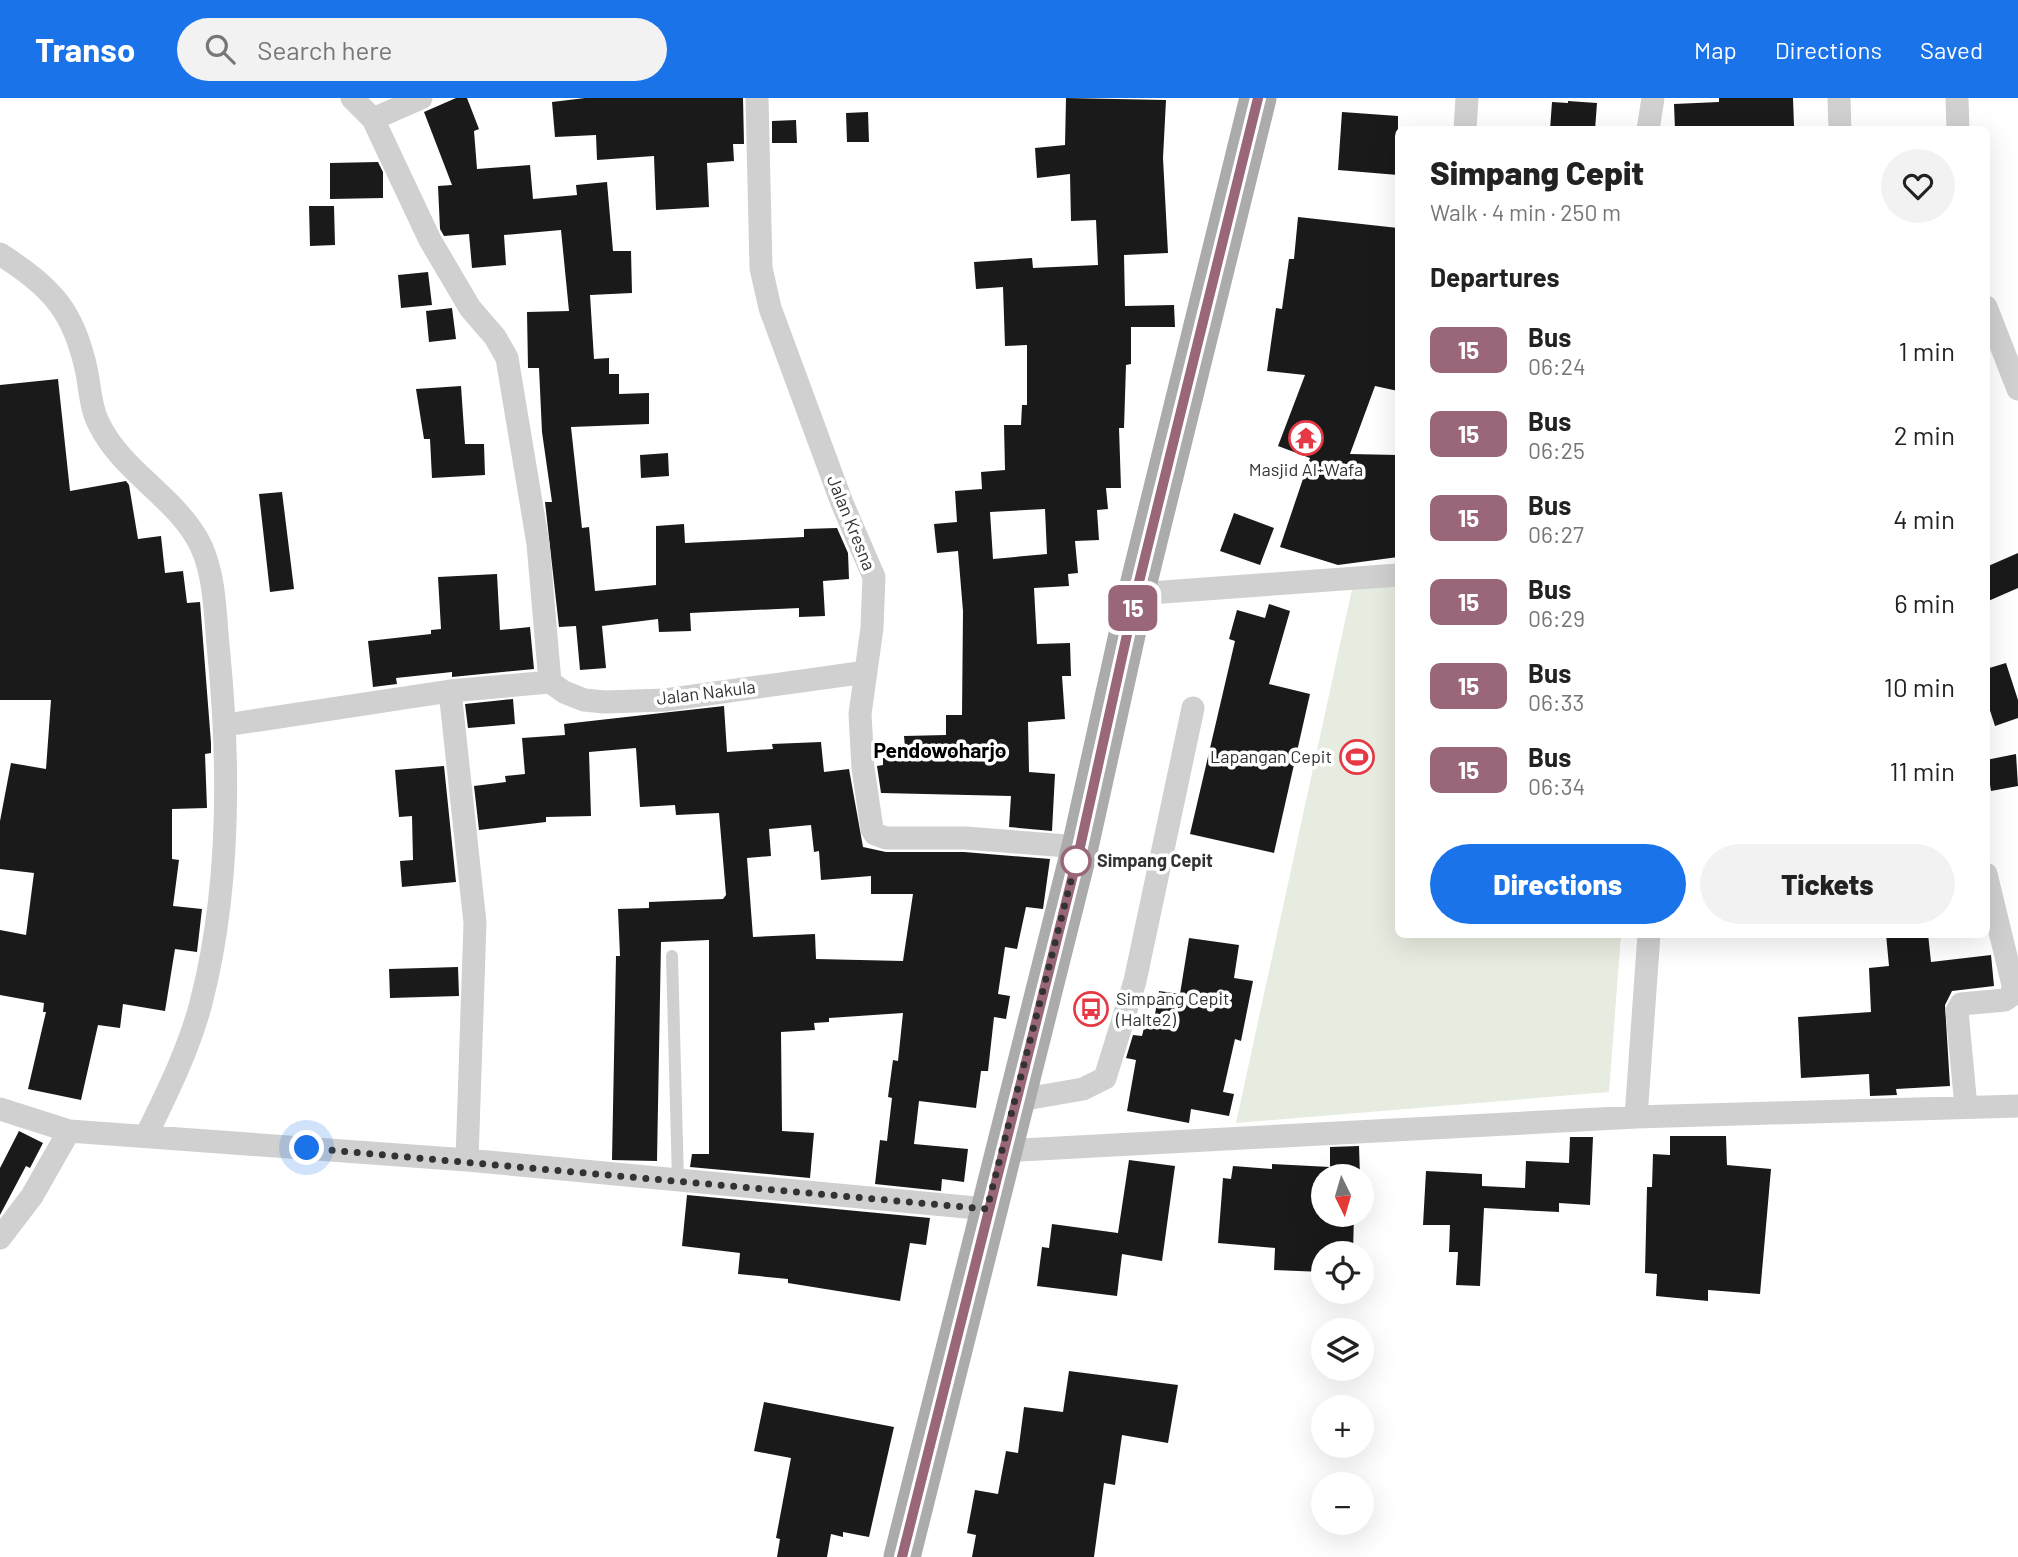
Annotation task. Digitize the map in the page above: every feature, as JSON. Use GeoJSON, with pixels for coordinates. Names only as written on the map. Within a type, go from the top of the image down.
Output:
{"type":"FeatureCollection","features":[{"type":"Feature","properties":{"kind":"main road"},"geometry":{"type":"LineString","coordinates":[[902,1557],[1014,1101],[1080,847],[1136,594],[1258,98]]}},
{"type":"Feature","properties":{"kind":"street"},"geometry":{"type":"LineString","coordinates":[[226,725],[450,691],[550,682],[538,544],[506,358],[495,337],[470,307],[430,240],[373,119],[352,98]]}},
{"type":"Feature","properties":{"kind":"street"},"geometry":{"type":"LineString","coordinates":[[373,119],[421,98]]}},
{"type":"Feature","properties":{"kind":"street","name":"Jalan Kresna"},"geometry":{"type":"LineString","coordinates":[[757,98],[761,268],[770,308],[842,503],[874,577],[874,599],[860,713],[867,808],[875,834],[886,838],[965,838],[1080,847]]}},
{"type":"Feature","properties":{"kind":"street"},"geometry":{"type":"LineString","coordinates":[[1465,126],[1467,98]]}},
{"type":"Feature","properties":{"kind":"street"},"geometry":{"type":"LineString","coordinates":[[1649,126],[1653,98]]}},
{"type":"Feature","properties":{"kind":"street"},"geometry":{"type":"LineString","coordinates":[[1839,98],[1840,126]]}},
{"type":"Feature","properties":{"kind":"street"},"geometry":{"type":"LineString","coordinates":[[1957,98],[1958,126]]}},
{"type":"Feature","properties":{"kind":"street"},"geometry":{"type":"LineString","coordinates":[[0,254],[39,279],[61,303],[81,342],[97,422],[111,446],[176,514],[200,545],[211,579],[226,725],[224,842],[210,963],[201,1005],[189,1040],[146,1136]]}},
{"type":"Feature","properties":{"kind":"street"},"geometry":{"type":"LineString","coordinates":[[1990,319],[2018,389]]}},
{"type":"Feature","properties":{"kind":"street"},"geometry":{"type":"LineString","coordinates":[[1136,594],[1395,575]]}},
{"type":"Feature","properties":{"kind":"street","name":"Jalan Nakula"},"geometry":{"type":"LineString","coordinates":[[550,682],[564,692],[584,700],[605,702],[665,699],[866,672]]}},
{"type":"Feature","properties":{"kind":"street"},"geometry":{"type":"LineString","coordinates":[[450,691],[475,923],[467,1160]]}},
{"type":"Feature","properties":{"kind":"street"},"geometry":{"type":"LineString","coordinates":[[1014,1101],[1083,1089],[1105,1078],[1115,1054],[1135,981],[1193,708]]}},
{"type":"Feature","properties":{"kind":"street"},"geometry":{"type":"LineString","coordinates":[[1966,1107],[1957,1012],[1961,1004],[2005,1000],[2012,995],[2013,985],[1990,890]]}},
{"type":"Feature","properties":{"kind":"street"},"geometry":{"type":"LineString","coordinates":[[1636,1117],[1649,938]]}},
{"type":"Feature","properties":{"kind":"street"},"geometry":{"type":"LineString","coordinates":[[1002,1151],[1636,1117],[2018,1105]]}},
{"type":"Feature","properties":{"kind":"street"},"geometry":{"type":"LineString","coordinates":[[0,1108],[69,1131],[467,1160],[987,1209]]}},
{"type":"Feature","properties":{"kind":"street"},"geometry":{"type":"LineString","coordinates":[[0,1238],[32,1196],[69,1131]]}},
{"type":"Feature","properties":{"kind":"lane"},"geometry":{"type":"LineString","coordinates":[[672,956],[678,1180]]}},
{"type":"Feature","properties":{"kind":"shaded area","name":"Lapangan Cepit"},"geometry":{"type":"Polygon","coordinates":[[[1395,578],[1395,938],[1621,938],[1609,1092],[1236,1123],[1354,580],[1395,578]]]}},
{"type":"Feature","properties":{"kind":"building"},"geometry":{"type":"Polygon","coordinates":[[[456,98],[467,98],[479,129],[474,131],[477,169],[530,165],[533,199],[577,195],[576,185],[607,182],[613,251],[631,251],[632,293],[590,295],[594,359],[609,358],[609,374],[619,374],[619,394],[649,393],[649,424],[571,427],[582,528],[589,527],[595,591],[656,585],[656,526],[684,524],[685,543],[804,537],[804,529],[837,528],[848,553],[849,579],[823,581],[825,616],[799,617],[799,608],[690,613],[691,631],[659,632],[658,619],[602,626],[606,668],[580,670],[576,626],[559,627],[545,502],[552,502],[542,432],[539,368],[528,368],[527,312],[569,311],[561,230],[504,235],[506,265],[472,268],[469,234],[444,236],[440,229],[438,186],[452,185],[424,112],[456,98]]]}},
{"type":"Feature","properties":{"kind":"building"},"geometry":{"type":"Polygon","coordinates":[[[585,98],[743,98],[744,144],[733,144],[734,161],[707,163],[709,207],[656,210],[654,156],[597,160],[596,135],[555,137],[552,102],[585,98]]]}},
{"type":"Feature","properties":{"kind":"building"},"geometry":{"type":"Polygon","coordinates":[[[1066,98],[1166,100],[1163,158],[1168,253],[1124,255],[1125,306],[1174,305],[1175,327],[1131,327],[1131,364],[1126,365],[1124,428],[1119,428],[1121,488],[1106,488],[1108,509],[1097,510],[1099,540],[1075,541],[1078,573],[1068,574],[1069,586],[1034,588],[1037,644],[1070,643],[1071,676],[1062,676],[1065,719],[1028,722],[1029,772],[1055,774],[1052,831],[1009,827],[1011,796],[881,793],[877,766],[883,765],[883,758],[906,758],[904,736],[946,735],[946,715],[962,715],[963,611],[958,551],[937,553],[934,524],[957,522],[955,491],[982,489],[981,472],[1005,470],[1004,425],[1021,425],[1022,405],[1027,405],[1027,345],[1005,346],[1003,287],[976,289],[974,262],[1032,258],[1033,268],[1098,265],[1096,220],[1071,221],[1070,174],[1037,178],[1035,148],[1065,145],[1066,98]],[[1045,509],[990,512],[993,559],[1047,554],[1045,509]]]}},
{"type":"Feature","properties":{"kind":"building"},"geometry":{"type":"Polygon","coordinates":[[[1719,98],[1793,98],[1794,126],[1675,126],[1674,104],[1719,102],[1719,98]]]}},
{"type":"Feature","properties":{"kind":"building"},"geometry":{"type":"Polygon","coordinates":[[[1552,102],[1597,103],[1595,126],[1550,126],[1552,102]]]}},
{"type":"Feature","properties":{"kind":"building"},"geometry":{"type":"Polygon","coordinates":[[[868,112],[869,142],[847,142],[846,113],[868,112]]]}},
{"type":"Feature","properties":{"kind":"building"},"geometry":{"type":"Polygon","coordinates":[[[1342,112],[1398,116],[1398,126],[1395,126],[1395,175],[1338,170],[1342,112]]]}},
{"type":"Feature","properties":{"kind":"building"},"geometry":{"type":"Polygon","coordinates":[[[796,120],[797,143],[772,143],[772,121],[796,120]]]}},
{"type":"Feature","properties":{"kind":"building"},"geometry":{"type":"Polygon","coordinates":[[[378,162],[383,172],[383,198],[330,199],[330,163],[378,162]]]}},
{"type":"Feature","properties":{"kind":"building"},"geometry":{"type":"Polygon","coordinates":[[[309,206],[334,206],[335,245],[310,246],[309,206]]]}},
{"type":"Feature","properties":{"kind":"building"},"geometry":{"type":"Polygon","coordinates":[[[1298,217],[1395,228],[1395,390],[1375,386],[1350,454],[1395,455],[1395,557],[1338,565],[1280,547],[1310,458],[1278,446],[1305,375],[1267,371],[1276,308],[1282,309],[1289,259],[1294,259],[1298,217]]]}},
{"type":"Feature","properties":{"kind":"building"},"geometry":{"type":"Polygon","coordinates":[[[428,272],[432,305],[401,308],[398,275],[428,272]]]}},
{"type":"Feature","properties":{"kind":"building"},"geometry":{"type":"Polygon","coordinates":[[[452,308],[456,339],[429,342],[426,311],[452,308]]]}},
{"type":"Feature","properties":{"kind":"building"},"geometry":{"type":"Polygon","coordinates":[[[58,379],[70,491],[126,481],[129,485],[138,539],[161,536],[165,573],[183,571],[187,603],[200,602],[211,743],[211,753],[205,754],[207,808],[172,809],[172,859],[179,860],[173,906],[202,909],[197,952],[175,949],[165,1011],[123,1004],[120,1028],[98,1025],[81,1100],[28,1089],[46,1012],[43,1012],[44,1003],[0,995],[0,930],[26,935],[34,873],[0,869],[0,821],[11,763],[46,769],[51,700],[0,700],[0,385],[58,379]]]}},
{"type":"Feature","properties":{"kind":"building"},"geometry":{"type":"Polygon","coordinates":[[[461,386],[465,444],[484,444],[485,475],[432,478],[430,439],[424,439],[416,389],[461,386]]]}},
{"type":"Feature","properties":{"kind":"building"},"geometry":{"type":"Polygon","coordinates":[[[668,453],[669,476],[641,478],[640,455],[668,453]]]}},
{"type":"Feature","properties":{"kind":"building"},"geometry":{"type":"Polygon","coordinates":[[[282,492],[294,589],[270,592],[259,494],[282,492]]]}},
{"type":"Feature","properties":{"kind":"building"},"geometry":{"type":"Polygon","coordinates":[[[1234,513],[1274,528],[1260,565],[1220,551],[1234,513]]]}},
{"type":"Feature","properties":{"kind":"building"},"geometry":{"type":"Polygon","coordinates":[[[2018,553],[2018,588],[1990,600],[1990,565],[2018,553]]]}},
{"type":"Feature","properties":{"kind":"building"},"geometry":{"type":"Polygon","coordinates":[[[497,574],[500,630],[530,627],[534,669],[452,677],[452,672],[396,678],[397,684],[373,687],[368,641],[431,634],[431,630],[441,629],[438,577],[497,574]]]}},
{"type":"Feature","properties":{"kind":"building"},"geometry":{"type":"Polygon","coordinates":[[[1269,604],[1290,611],[1269,684],[1310,694],[1274,853],[1190,834],[1235,641],[1229,639],[1237,610],[1265,618],[1269,604]]]}},
{"type":"Feature","properties":{"kind":"building"},"geometry":{"type":"Polygon","coordinates":[[[2006,663],[2018,700],[2018,718],[1995,726],[1990,710],[1990,668],[2006,663]]]}},
{"type":"Feature","properties":{"kind":"building"},"geometry":{"type":"Polygon","coordinates":[[[513,699],[515,724],[468,728],[465,704],[513,699]]]}},
{"type":"Feature","properties":{"kind":"building"},"geometry":{"type":"Polygon","coordinates":[[[724,706],[727,752],[773,749],[772,744],[821,742],[824,772],[849,769],[863,847],[886,852],[964,852],[1050,859],[1043,909],[1026,907],[1017,949],[1005,947],[998,994],[1010,996],[1006,1019],[994,1017],[988,1071],[981,1071],[976,1108],[919,1101],[914,1144],[968,1149],[964,1182],[942,1179],[941,1191],[875,1184],[880,1140],[887,1141],[892,1098],[888,1097],[893,1060],[898,1061],[903,1013],[829,1018],[829,1022],[814,1023],[815,1030],[781,1032],[782,1131],[814,1133],[810,1178],[690,1167],[692,1154],[709,1154],[709,940],[661,942],[657,1161],[612,1160],[616,956],[620,956],[618,909],[649,908],[649,902],[723,899],[726,895],[719,813],[676,815],[675,805],[640,807],[636,748],[589,752],[591,816],[546,817],[546,822],[479,830],[474,786],[506,782],[505,776],[525,774],[522,738],[565,735],[564,724],[724,706]],[[811,825],[769,829],[771,856],[747,858],[753,937],[815,934],[816,959],[903,961],[913,894],[871,894],[871,876],[821,880],[819,851],[814,852],[811,825]]]}},
{"type":"Feature","properties":{"kind":"building"},"geometry":{"type":"Polygon","coordinates":[[[2016,754],[2018,786],[1991,791],[1990,759],[2016,754]]]}},
{"type":"Feature","properties":{"kind":"building"},"geometry":{"type":"Polygon","coordinates":[[[444,766],[456,882],[402,887],[400,861],[413,860],[412,816],[399,817],[395,770],[444,766]]]}},
{"type":"Feature","properties":{"kind":"building"},"geometry":{"type":"Polygon","coordinates":[[[1189,938],[1239,945],[1234,978],[1253,981],[1241,1041],[1235,1039],[1223,1092],[1234,1094],[1229,1116],[1191,1109],[1189,1123],[1127,1111],[1136,1060],[1126,1058],[1133,1035],[1142,1036],[1145,1024],[1153,1026],[1159,991],[1180,994],[1189,938]]]}},
{"type":"Feature","properties":{"kind":"building"},"geometry":{"type":"Polygon","coordinates":[[[1886,938],[1928,938],[1931,962],[1991,955],[1994,986],[1952,991],[1945,1005],[1950,1086],[1896,1089],[1897,1095],[1870,1096],[1869,1074],[1801,1078],[1798,1017],[1871,1012],[1869,968],[1889,966],[1886,938]]]}},
{"type":"Feature","properties":{"kind":"building"},"geometry":{"type":"Polygon","coordinates":[[[458,967],[459,996],[390,998],[389,969],[458,967]]]}},
{"type":"Feature","properties":{"kind":"building"},"geometry":{"type":"Polygon","coordinates":[[[19,1131],[43,1143],[30,1168],[26,1166],[0,1215],[0,1168],[19,1131]]]}},
{"type":"Feature","properties":{"kind":"building"},"geometry":{"type":"Polygon","coordinates":[[[1670,1136],[1726,1136],[1727,1165],[1771,1169],[1760,1294],[1708,1290],[1708,1301],[1656,1296],[1657,1274],[1645,1273],[1647,1187],[1652,1187],[1653,1154],[1670,1155],[1670,1136]]]}},
{"type":"Feature","properties":{"kind":"building"},"geometry":{"type":"Polygon","coordinates":[[[1570,1137],[1593,1137],[1590,1205],[1559,1203],[1559,1212],[1484,1208],[1480,1286],[1456,1285],[1458,1252],[1449,1252],[1450,1225],[1423,1225],[1426,1171],[1482,1174],[1482,1186],[1525,1188],[1526,1161],[1569,1163],[1570,1137]]]}},
{"type":"Feature","properties":{"kind":"building"},"geometry":{"type":"Polygon","coordinates":[[[1359,1146],[1360,1164],[1330,1164],[1330,1147],[1359,1146]]]}},
{"type":"Feature","properties":{"kind":"building"},"geometry":{"type":"Polygon","coordinates":[[[1129,1160],[1175,1166],[1162,1261],[1122,1254],[1117,1296],[1037,1286],[1042,1247],[1049,1248],[1052,1224],[1118,1233],[1129,1160]]]}},
{"type":"Feature","properties":{"kind":"building"},"geometry":{"type":"Polygon","coordinates":[[[1272,1164],[1311,1166],[1311,1227],[1354,1227],[1353,1241],[1311,1241],[1311,1272],[1274,1270],[1275,1248],[1218,1243],[1223,1178],[1231,1179],[1233,1166],[1272,1169],[1272,1164]]]}},
{"type":"Feature","properties":{"kind":"building"},"geometry":{"type":"Polygon","coordinates":[[[687,1195],[930,1218],[926,1245],[910,1243],[900,1301],[788,1283],[788,1279],[738,1274],[740,1253],[682,1246],[687,1195]]]}},
{"type":"Feature","properties":{"kind":"building"},"geometry":{"type":"Polygon","coordinates":[[[1069,1371],[1178,1385],[1168,1443],[1122,1435],[1115,1485],[1104,1483],[1094,1557],[972,1557],[976,1535],[967,1533],[975,1490],[998,1494],[1006,1451],[1018,1453],[1024,1407],[1063,1412],[1069,1371]]]}},
{"type":"Feature","properties":{"kind":"building"},"geometry":{"type":"Polygon","coordinates":[[[764,1402],[894,1427],[869,1537],[843,1532],[843,1537],[831,1534],[827,1557],[777,1557],[780,1539],[776,1538],[791,1458],[754,1451],[764,1402]]]}},
{"type":"Feature","properties":{"kind":"bus line","name":"15"},"geometry":{"type":"LineString","coordinates":[[902,1557],[1080,847],[1136,594],[1258,98]]}},
{"type":"Feature","properties":{"kind":"place","name":"Masjid Al-Wafa"},"geometry":{"type":"Point","coordinates":[1306,438]}},
{"type":"Feature","properties":{"kind":"place","name":"Lapangan Cepit"},"geometry":{"type":"Point","coordinates":[1357,757]}},
{"type":"Feature","properties":{"kind":"place","name":"Simpang Cepit"},"geometry":{"type":"Point","coordinates":[1076,861]}},
{"type":"Feature","properties":{"kind":"place","name":"Simpang Cepit (Halte2)"},"geometry":{"type":"Point","coordinates":[1091,1009]}},
{"type":"Feature","properties":{"kind":"district","name":"Pendowoharjo"},"geometry":{"type":"Point","coordinates":[940,751]}},
{"type":"Feature","properties":{"kind":"route"},"geometry":{"type":"LineString","coordinates":[[307,1148],[467,1160],[987,1209],[1076,861]]}}]}
